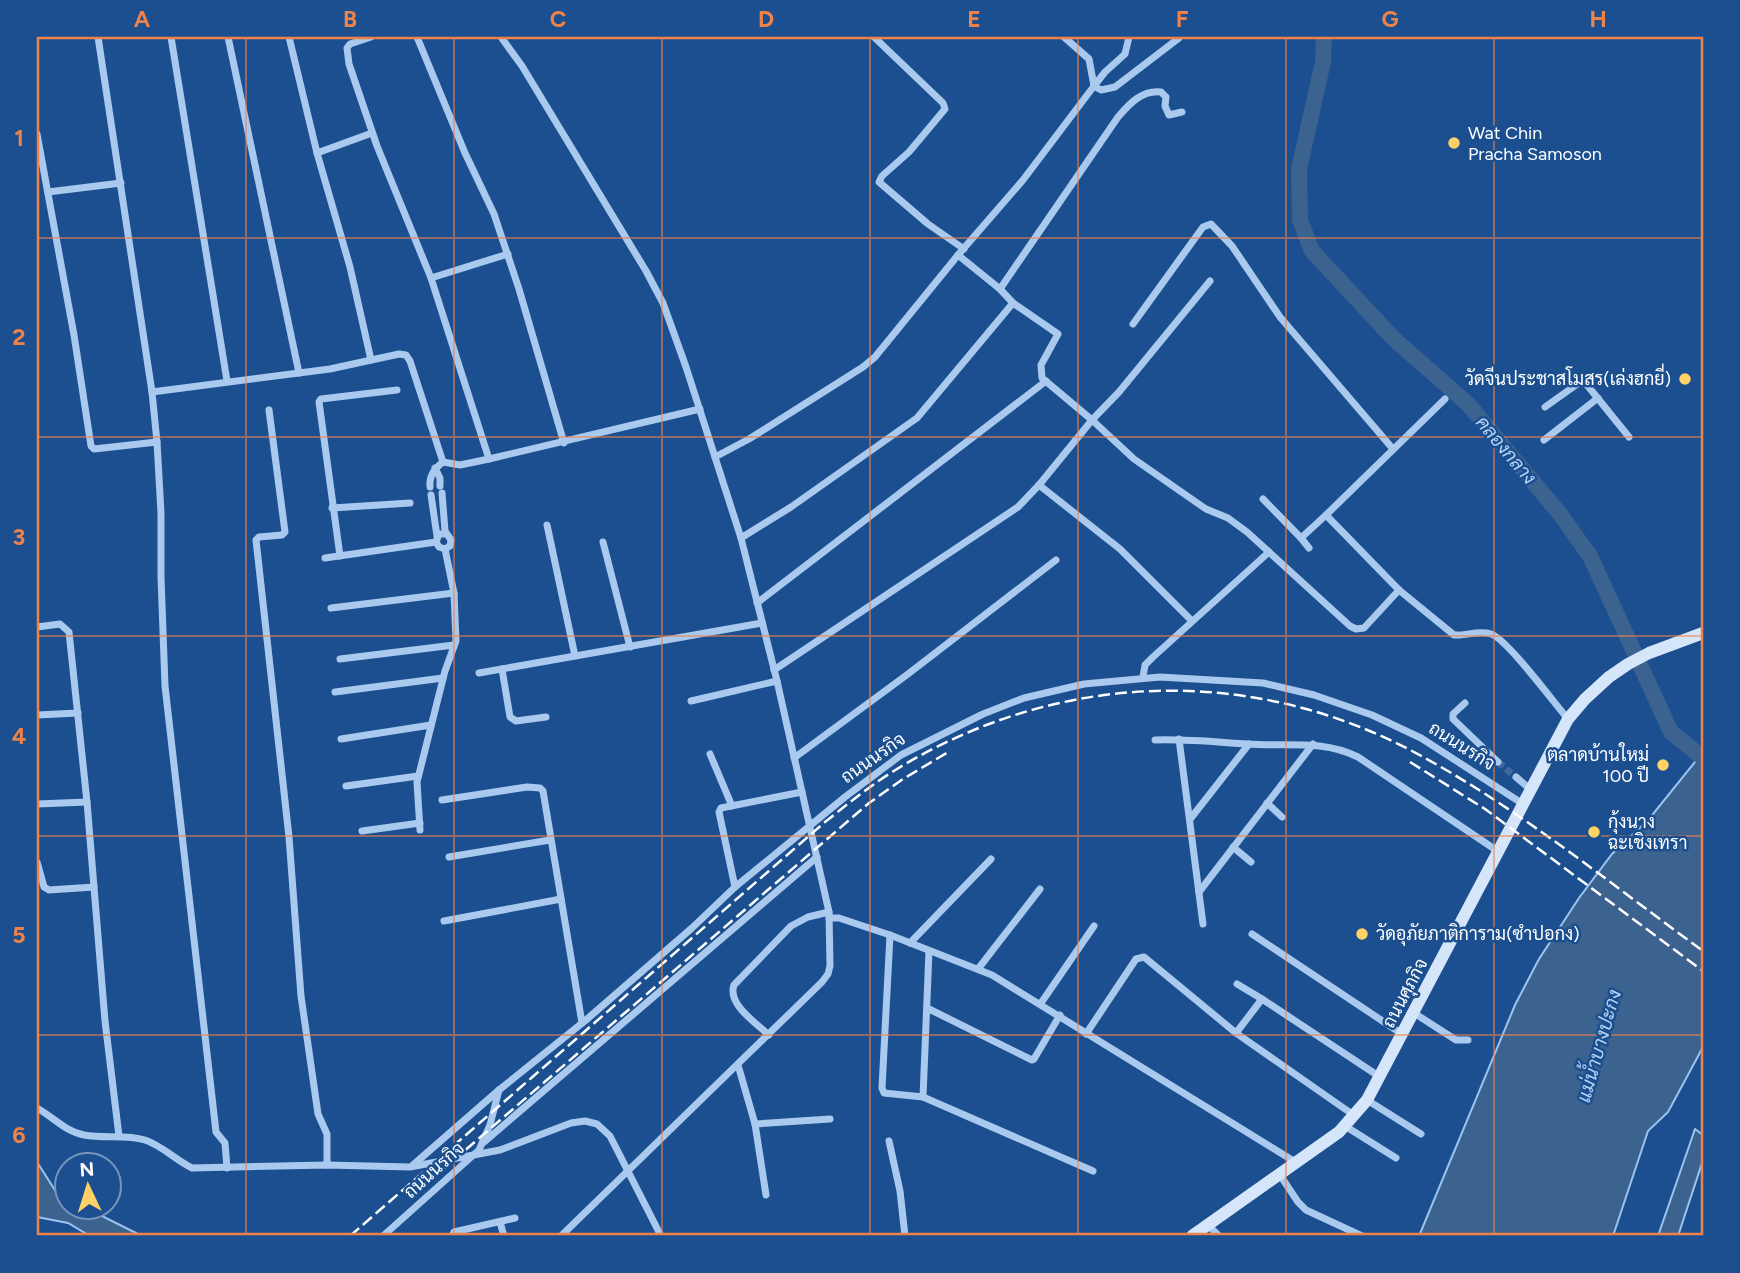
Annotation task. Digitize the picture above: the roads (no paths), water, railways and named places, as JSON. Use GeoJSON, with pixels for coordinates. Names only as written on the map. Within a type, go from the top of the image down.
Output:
{"type":"FeatureCollection","features":[{"type":"Feature","properties":{"kind":"main road","name":"ถนนศุภกิจ"},"geometry":{"type":"LineString","coordinates":[[1192,1236],[1345,1126],[1367,1100],[1568,719],[1609,677],[1639,658],[1703,632]]}},
{"type":"Feature","properties":{"kind":"street"},"geometry":{"type":"LineString","coordinates":[[98,37],[152,392],[161,513],[163,647],[169,726],[191,897],[216,1132],[225,1143],[227,1168]]}},
{"type":"Feature","properties":{"kind":"street"},"geometry":{"type":"LineString","coordinates":[[171,37],[226,381]]}},
{"type":"Feature","properties":{"kind":"street"},"geometry":{"type":"LineString","coordinates":[[228,37],[246,133],[299,373]]}},
{"type":"Feature","properties":{"kind":"street"},"geometry":{"type":"LineString","coordinates":[[289,37],[317,153],[350,267],[371,360]]}},
{"type":"Feature","properties":{"kind":"street"},"geometry":{"type":"LineString","coordinates":[[370,37],[350,44],[347,48],[349,64],[372,133],[431,278],[489,459]]}},
{"type":"Feature","properties":{"kind":"street"},"geometry":{"type":"LineString","coordinates":[[417,37],[465,153],[494,214],[564,443]]}},
{"type":"Feature","properties":{"kind":"street"},"geometry":{"type":"LineString","coordinates":[[501,37],[523,66],[663,303],[741,538],[777,681],[829,915],[831,966],[828,974],[769,1035],[561,1236]]}},
{"type":"Feature","properties":{"kind":"street"},"geometry":{"type":"LineString","coordinates":[[874,37],[943,103],[945,109],[909,152],[882,176],[879,182],[961,252],[1013,303],[1058,334],[1041,365],[1040,374],[1046,381],[1134,459],[1206,509],[1237,524],[1350,626],[1356,629],[1364,628],[1399,590]]}},
{"type":"Feature","properties":{"kind":"street"},"geometry":{"type":"LineString","coordinates":[[1064,37],[1088,59],[1094,86],[1101,90],[1115,87],[1179,38]]}},
{"type":"Feature","properties":{"kind":"street"},"geometry":{"type":"LineString","coordinates":[[715,457],[749,439],[863,367],[885,345],[1023,180],[1105,72],[1125,54],[1129,37]]}},
{"type":"Feature","properties":{"kind":"street"},"geometry":{"type":"LineString","coordinates":[[1000,289],[1130,103],[1149,92],[1161,92],[1166,97],[1165,106],[1169,115],[1182,112]]}},
{"type":"Feature","properties":{"kind":"street"},"geometry":{"type":"LineString","coordinates":[[317,153],[372,133]]}},
{"type":"Feature","properties":{"kind":"street"},"geometry":{"type":"LineString","coordinates":[[37,134],[91,446],[99,450],[157,442]]}},
{"type":"Feature","properties":{"kind":"street"},"geometry":{"type":"LineString","coordinates":[[48,192],[121,183]]}},
{"type":"Feature","properties":{"kind":"street"},"geometry":{"type":"LineString","coordinates":[[1133,324],[1203,227],[1211,224],[1232,246],[1280,317],[1393,449]]}},
{"type":"Feature","properties":{"kind":"street"},"geometry":{"type":"LineString","coordinates":[[431,278],[508,254]]}},
{"type":"Feature","properties":{"kind":"street"},"geometry":{"type":"LineString","coordinates":[[774,670],[1018,507],[1040,485],[1092,419],[1119,392],[1210,281]]}},
{"type":"Feature","properties":{"kind":"street"},"geometry":{"type":"LineString","coordinates":[[741,538],[791,507],[918,418],[1013,303]]}},
{"type":"Feature","properties":{"kind":"street"},"geometry":{"type":"LineString","coordinates":[[152,392],[299,373],[399,354],[406,355],[410,360],[443,462]]}},
{"type":"Feature","properties":{"kind":"street"},"geometry":{"type":"LineString","coordinates":[[1545,407],[1581,380],[1629,437]]}},
{"type":"Feature","properties":{"kind":"street"},"geometry":{"type":"LineString","coordinates":[[757,603],[1046,381]]}},
{"type":"Feature","properties":{"kind":"street"},"geometry":{"type":"LineString","coordinates":[[340,556],[319,402],[321,399],[397,390]]}},
{"type":"Feature","properties":{"kind":"street"},"geometry":{"type":"LineString","coordinates":[[1544,440],[1598,398]]}},
{"type":"Feature","properties":{"kind":"street"},"geometry":{"type":"LineString","coordinates":[[1301,538],[1445,399]]}},
{"type":"Feature","properties":{"kind":"street"},"geometry":{"type":"LineString","coordinates":[[439,537],[430,479],[435,468],[443,462],[460,465],[564,443],[700,409]]}},
{"type":"Feature","properties":{"kind":"street"},"geometry":{"type":"LineString","coordinates":[[269,410],[285,532],[256,540],[287,824],[301,996],[318,1114],[327,1134],[327,1165]]}},
{"type":"Feature","properties":{"kind":"street"},"geometry":{"type":"LineString","coordinates":[[435,468],[441,489],[439,547],[445,549]]}},
{"type":"Feature","properties":{"kind":"street"},"geometry":{"type":"LineString","coordinates":[[1040,485],[1120,550],[1192,621]]}},
{"type":"Feature","properties":{"kind":"street"},"geometry":{"type":"LineString","coordinates":[[1263,499],[1309,548]]}},
{"type":"Feature","properties":{"kind":"street"},"geometry":{"type":"LineString","coordinates":[[332,508],[410,503]]}},
{"type":"Feature","properties":{"kind":"street"},"geometry":{"type":"LineString","coordinates":[[1326,515],[1399,590],[1454,635],[1465,636],[1480,632],[1499,638],[1568,719]]}},
{"type":"Feature","properties":{"kind":"street"},"geometry":{"type":"LineString","coordinates":[[547,526],[575,656]]}},
{"type":"Feature","properties":{"kind":"street"},"geometry":{"type":"LineString","coordinates":[[326,558],[450,537],[451,543],[445,549]]}},
{"type":"Feature","properties":{"kind":"street"},"geometry":{"type":"LineString","coordinates":[[603,542],[630,647]]}},
{"type":"Feature","properties":{"kind":"street"},"geometry":{"type":"LineString","coordinates":[[362,831],[420,826],[418,776],[454,645],[456,612],[445,549]]}},
{"type":"Feature","properties":{"kind":"street"},"geometry":{"type":"LineString","coordinates":[[1143,677],[1145,665],[1269,552]]}},
{"type":"Feature","properties":{"kind":"street"},"geometry":{"type":"LineString","coordinates":[[794,758],[1056,560]]}},
{"type":"Feature","properties":{"kind":"street"},"geometry":{"type":"LineString","coordinates":[[331,608],[454,593]]}},
{"type":"Feature","properties":{"kind":"street"},"geometry":{"type":"LineString","coordinates":[[480,673],[762,623]]}},
{"type":"Feature","properties":{"kind":"street"},"geometry":{"type":"LineString","coordinates":[[37,627],[60,624],[69,632],[87,802],[105,1018],[120,1136]]}},
{"type":"Feature","properties":{"kind":"street"},"geometry":{"type":"LineString","coordinates":[[340,659],[454,645]]}},
{"type":"Feature","properties":{"kind":"street"},"geometry":{"type":"LineString","coordinates":[[502,669],[510,717],[516,721],[546,717]]}},
{"type":"Feature","properties":{"kind":"street","name":"ถนนนรกิจ"},"geometry":{"type":"LineString","coordinates":[[383,1236],[474,1155],[483,1142],[499,1090],[582,1023],[735,887],[901,755],[983,714],[1024,698],[1084,684],[1143,677],[1263,683],[1314,695],[1372,715],[1421,738],[1523,804]]}},
{"type":"Feature","properties":{"kind":"street"},"geometry":{"type":"LineString","coordinates":[[335,692],[443,678]]}},
{"type":"Feature","properties":{"kind":"street"},"geometry":{"type":"LineString","coordinates":[[691,701],[777,681]]}},
{"type":"Feature","properties":{"kind":"street"},"geometry":{"type":"LineString","coordinates":[[1465,703],[1453,714],[1453,719],[1498,762]]}},
{"type":"Feature","properties":{"kind":"street"},"geometry":{"type":"LineString","coordinates":[[37,715],[78,713]]}},
{"type":"Feature","properties":{"kind":"street"},"geometry":{"type":"LineString","coordinates":[[341,739],[431,725]]}},
{"type":"Feature","properties":{"kind":"street"},"geometry":{"type":"LineString","coordinates":[[1179,739],[1203,924]]}},
{"type":"Feature","properties":{"kind":"street"},"geometry":{"type":"LineString","coordinates":[[1155,740],[1313,744],[1337,748],[1358,757],[1499,852]]}},
{"type":"Feature","properties":{"kind":"street"},"geometry":{"type":"LineString","coordinates":[[1191,818],[1248,744]]}},
{"type":"Feature","properties":{"kind":"street"},"geometry":{"type":"LineString","coordinates":[[1199,892],[1313,744]]}},
{"type":"Feature","properties":{"kind":"street"},"geometry":{"type":"LineString","coordinates":[[710,754],[732,806]]}},
{"type":"Feature","properties":{"kind":"street"},"geometry":{"type":"LineString","coordinates":[[346,786],[418,776]]}},
{"type":"Feature","properties":{"kind":"street"},"geometry":{"type":"LineString","coordinates":[[1516,777],[1531,790]]}},
{"type":"Feature","properties":{"kind":"street"},"geometry":{"type":"LineString","coordinates":[[442,800],[527,787],[540,788],[543,791],[582,1023]]}},
{"type":"Feature","properties":{"kind":"street"},"geometry":{"type":"LineString","coordinates":[[735,887],[719,812],[721,808],[802,792]]}},
{"type":"Feature","properties":{"kind":"street"},"geometry":{"type":"LineString","coordinates":[[37,804],[87,802]]}},
{"type":"Feature","properties":{"kind":"street"},"geometry":{"type":"LineString","coordinates":[[1267,803],[1282,817]]}},
{"type":"Feature","properties":{"kind":"street"},"geometry":{"type":"LineString","coordinates":[[449,857],[550,840]]}},
{"type":"Feature","properties":{"kind":"street"},"geometry":{"type":"LineString","coordinates":[[1233,847],[1251,862]]}},
{"type":"Feature","properties":{"kind":"street"},"geometry":{"type":"LineString","coordinates":[[483,1142],[817,857]]}},
{"type":"Feature","properties":{"kind":"street"},"geometry":{"type":"LineString","coordinates":[[910,943],[991,859]]}},
{"type":"Feature","properties":{"kind":"street"},"geometry":{"type":"LineString","coordinates":[[37,862],[44,887],[49,890],[94,887]]}},
{"type":"Feature","properties":{"kind":"street"},"geometry":{"type":"LineString","coordinates":[[978,969],[1040,889]]}},
{"type":"Feature","properties":{"kind":"street"},"geometry":{"type":"LineString","coordinates":[[444,921],[561,899]]}},
{"type":"Feature","properties":{"kind":"street"},"geometry":{"type":"LineString","coordinates":[[769,1035],[738,1005],[733,996],[734,985],[792,926],[808,917],[829,915],[978,969],[1041,1003],[1086,1034],[1297,1163]]}},
{"type":"Feature","properties":{"kind":"street"},"geometry":{"type":"LineString","coordinates":[[1041,1003],[1094,926]]}},
{"type":"Feature","properties":{"kind":"street"},"geometry":{"type":"LineString","coordinates":[[1252,934],[1403,1034]]}},
{"type":"Feature","properties":{"kind":"street"},"geometry":{"type":"LineString","coordinates":[[890,935],[882,1088],[884,1093],[923,1097],[1093,1171]]}},
{"type":"Feature","properties":{"kind":"street"},"geometry":{"type":"LineString","coordinates":[[923,1097],[929,951]]}},
{"type":"Feature","properties":{"kind":"street"},"geometry":{"type":"LineString","coordinates":[[1086,1034],[1136,959],[1141,956],[1236,1033],[1354,1116]]}},
{"type":"Feature","properties":{"kind":"street"},"geometry":{"type":"LineString","coordinates":[[1237,984],[1381,1077]]}},
{"type":"Feature","properties":{"kind":"street"},"geometry":{"type":"LineString","coordinates":[[1236,1033],[1262,999]]}},
{"type":"Feature","properties":{"kind":"street"},"geometry":{"type":"LineString","coordinates":[[927,1008],[1032,1060],[1060,1015]]}},
{"type":"Feature","properties":{"kind":"street"},"geometry":{"type":"LineString","coordinates":[[1414,1013],[1456,1040],[1468,1040]]}},
{"type":"Feature","properties":{"kind":"street"},"geometry":{"type":"LineString","coordinates":[[738,1065],[755,1124],[766,1195]]}},
{"type":"Feature","properties":{"kind":"street"},"geometry":{"type":"LineString","coordinates":[[410,1167],[499,1090]]}},
{"type":"Feature","properties":{"kind":"street"},"geometry":{"type":"LineString","coordinates":[[1367,1100],[1421,1134]]}},
{"type":"Feature","properties":{"kind":"street"},"geometry":{"type":"LineString","coordinates":[[37,1108],[69,1130],[85,1136],[120,1136],[158,1145],[192,1168],[327,1165],[410,1167],[500,1150],[571,1123],[585,1121],[597,1124],[610,1136],[661,1236]]}},
{"type":"Feature","properties":{"kind":"street"},"geometry":{"type":"LineString","coordinates":[[755,1124],[830,1119]]}},
{"type":"Feature","properties":{"kind":"street"},"geometry":{"type":"LineString","coordinates":[[1345,1126],[1396,1158]]}},
{"type":"Feature","properties":{"kind":"street"},"geometry":{"type":"LineString","coordinates":[[889,1142],[900,1191],[905,1236]]}},
{"type":"Feature","properties":{"kind":"street"},"geometry":{"type":"LineString","coordinates":[[1280,1175],[1306,1210],[1362,1236]]}},
{"type":"Feature","properties":{"kind":"street"},"geometry":{"type":"LineString","coordinates":[[452,1236],[454,1233],[515,1218]]}},
{"type":"Feature","properties":{"kind":"street"},"geometry":{"type":"LineString","coordinates":[[500,1222],[504,1236]]}},
{"type":"Feature","properties":{"kind":"street"},"geometry":{"type":"LineString","coordinates":[[1208,1225],[1219,1236]]}},
{"type":"Feature","properties":{"kind":"water","name":"แม่น้ำบางปะกง"},"geometry":{"type":"Polygon","coordinates":[[[1703,752],[1703,1047],[1668,1112],[1648,1131],[1613,1236],[1419,1236],[1515,1005],[1539,959],[1612,854],[1649,819],[1703,752]]]}},
{"type":"Feature","properties":{"kind":"water"},"geometry":{"type":"Polygon","coordinates":[[[1695,1129],[1703,1135],[1703,1160],[1678,1236],[1658,1236],[1695,1129]]]}},
{"type":"Feature","properties":{"kind":"water"},"geometry":{"type":"Polygon","coordinates":[[[37,1162],[52,1186],[52,1220],[37,1217],[37,1162]]]}},
{"type":"Feature","properties":{"kind":"water"},"geometry":{"type":"Polygon","coordinates":[[[52,1220],[110,1220],[142,1236],[90,1236],[68,1223],[52,1220]]]}},
{"type":"Feature","properties":{"kind":"waterway","name":"คลองกลาง"},"geometry":{"type":"LineString","coordinates":[[1324,37],[1323,62],[1299,169],[1300,220],[1312,251],[1394,339],[1468,404],[1560,514],[1590,556],[1671,732],[1703,758]]}},
{"type":"Feature","properties":{"kind":"tunnel"},"geometry":{"type":"LineString","coordinates":[[1498,762],[1516,777]]}},
{"type":"Feature","properties":{"kind":"railway"},"geometry":{"type":"LineString","coordinates":[[350,1236],[825,822],[870,787],[897,769],[958,737],[1021,713],[1086,698],[1152,691],[1218,693],[1284,703],[1349,723],[1412,751],[1488,796],[1525,820],[1703,951]]}},
{"type":"Feature","properties":{"kind":"railway"},"geometry":{"type":"LineString","coordinates":[[427,1183],[869,803],[950,751]]}},
{"type":"Feature","properties":{"kind":"railway"},"geometry":{"type":"LineString","coordinates":[[1410,762],[1485,809],[1703,971]]}},
{"type":"Feature","properties":{"kind":"place","name":"Wat Chin Pracha Samoson"},"geometry":{"type":"Point","coordinates":[1454,143]}},
{"type":"Feature","properties":{"kind":"place","name":"วัดจีนประชาสโมสร(เล่งฮกยี่)"},"geometry":{"type":"Point","coordinates":[1685,379]}},
{"type":"Feature","properties":{"kind":"place","name":"ตลาดบ้านใหม่ 100 ปี"},"geometry":{"type":"Point","coordinates":[1663,765]}},
{"type":"Feature","properties":{"kind":"place","name":"กุ้งนาง ฉะเชิงเทรา"},"geometry":{"type":"Point","coordinates":[1594,832]}},
{"type":"Feature","properties":{"kind":"place","name":"วัดอุภัยภาติการาม(ซำปอกง)"},"geometry":{"type":"Point","coordinates":[1362,934]}}]}
